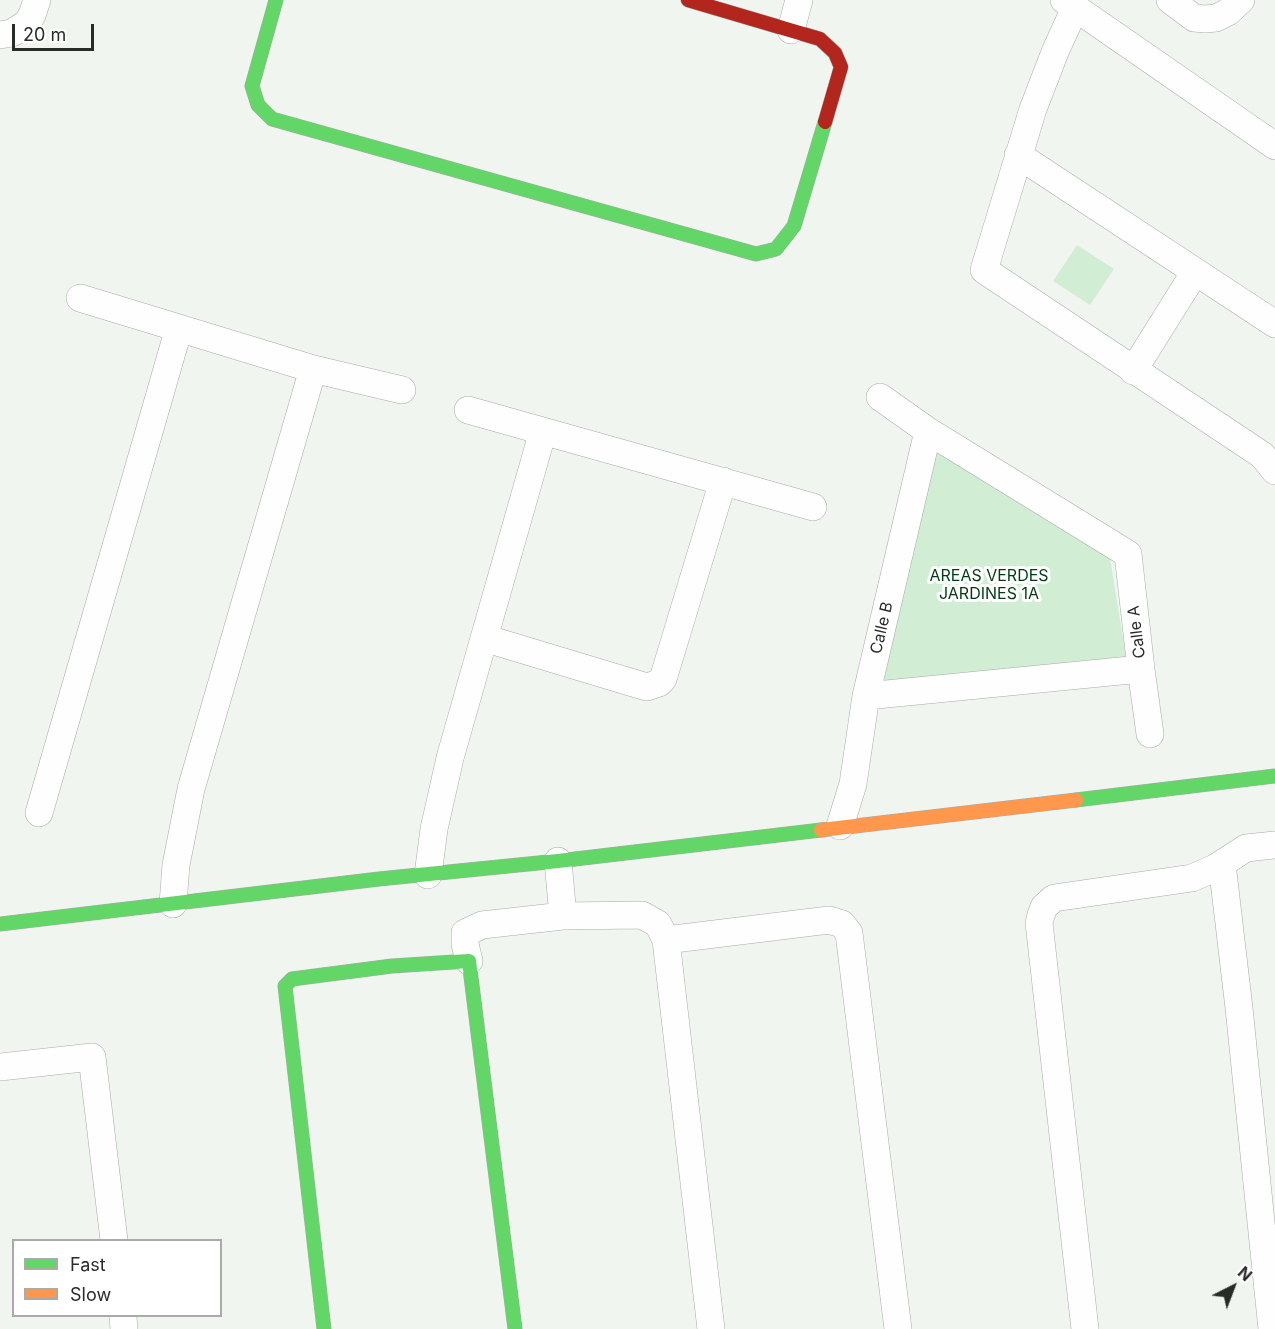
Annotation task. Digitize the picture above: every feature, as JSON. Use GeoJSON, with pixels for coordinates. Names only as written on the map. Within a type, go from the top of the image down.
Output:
{"type":"FeatureCollection","features":[{"type":"Feature","properties":{"kind":"street"},"geometry":{"type":"LineString","coordinates":[[0,35],[12,33],[27,23],[37,0]]}},
{"type":"Feature","properties":{"kind":"street"},"geometry":{"type":"LineString","coordinates":[[276,0],[252,86],[258,105],[272,119],[756,254],[776,249],[790,235],[794,226],[841,67],[835,53],[820,39],[791,30],[750,9],[688,0]]}},
{"type":"Feature","properties":{"kind":"street"},"geometry":{"type":"LineString","coordinates":[[791,30],[799,0]]}},
{"type":"Feature","properties":{"kind":"street"},"geometry":{"type":"LineString","coordinates":[[1170,0],[1194,18],[1205,19],[1216,18],[1228,12],[1241,0]]}},
{"type":"Feature","properties":{"kind":"street"},"geometry":{"type":"LineString","coordinates":[[1272,459],[1133,371],[984,270],[1018,155],[1055,52],[1069,4],[1275,146]]}},
{"type":"Feature","properties":{"kind":"street"},"geometry":{"type":"LineString","coordinates":[[1018,155],[1275,324]]}},
{"type":"Feature","properties":{"kind":"street"},"geometry":{"type":"LineString","coordinates":[[1133,371],[1195,272]]}},
{"type":"Feature","properties":{"kind":"street"},"geometry":{"type":"LineString","coordinates":[[80,298],[313,369],[402,390]]}},
{"type":"Feature","properties":{"kind":"street"},"geometry":{"type":"LineString","coordinates":[[39,813],[179,328]]}},
{"type":"Feature","properties":{"kind":"street"},"geometry":{"type":"LineString","coordinates":[[173,904],[176,865],[191,789],[313,369]]}},
{"type":"Feature","properties":{"kind":"street"},"geometry":{"type":"LineString","coordinates":[[880,397],[928,431]]}},
{"type":"Feature","properties":{"kind":"street"},"geometry":{"type":"LineString","coordinates":[[468,410],[813,507]]}},
{"type":"Feature","properties":{"kind":"street"},"geometry":{"type":"LineString","coordinates":[[428,875],[434,830],[450,758],[543,431]]}},
{"type":"Feature","properties":{"kind":"street","name":"Calle A"},"geometry":{"type":"LineString","coordinates":[[866,696],[1141,669],[1128,554],[928,431]]}},
{"type":"Feature","properties":{"kind":"street","name":"Calle B"},"geometry":{"type":"LineString","coordinates":[[840,826],[853,784],[866,696],[928,431]]}},
{"type":"Feature","properties":{"kind":"street"},"geometry":{"type":"LineString","coordinates":[[484,638],[647,687],[659,683],[663,679],[723,481]]}},
{"type":"Feature","properties":{"kind":"street"},"geometry":{"type":"LineString","coordinates":[[1141,669],[1150,734]]}},
{"type":"Feature","properties":{"kind":"street"},"geometry":{"type":"LineString","coordinates":[[0,924],[1275,776]]}},
{"type":"Feature","properties":{"kind":"street"},"geometry":{"type":"LineString","coordinates":[[1085,1329],[1039,923],[1044,907],[1054,898],[1192,878],[1222,864],[1246,848],[1275,845]]}},
{"type":"Feature","properties":{"kind":"street"},"geometry":{"type":"LineString","coordinates":[[558,861],[563,916]]}},
{"type":"Feature","properties":{"kind":"street"},"geometry":{"type":"LineString","coordinates":[[1222,864],[1272,1329]]}},
{"type":"Feature","properties":{"kind":"street"},"geometry":{"type":"LineString","coordinates":[[515,1329],[465,933],[482,925],[563,916],[642,915],[658,924],[666,940],[711,1329]]}},
{"type":"Feature","properties":{"kind":"street"},"geometry":{"type":"LineString","coordinates":[[666,940],[829,920],[842,924],[849,933],[898,1329]]}},
{"type":"Feature","properties":{"kind":"street"},"geometry":{"type":"LineString","coordinates":[[324,1329],[285,986],[292,978],[392,966],[469,962]]}},
{"type":"Feature","properties":{"kind":"street"},"geometry":{"type":"LineString","coordinates":[[0,1067],[92,1057],[114,1239]]}},
{"type":"Feature","properties":{"kind":"green space"},"geometry":{"type":"Polygon","coordinates":[[[1077,245],[1114,269],[1090,305],[1053,281],[1077,245]]]}},
{"type":"Feature","properties":{"kind":"green space","name":"AREAS VERDES JARDINES 1A"},"geometry":{"type":"Polygon","coordinates":[[[938,450],[1110,558],[1126,657],[881,683],[905,563],[938,450]]]}},
{"type":"Feature","properties":{"kind":"traffic: fast"},"geometry":{"type":"LineString","coordinates":[[276,0],[252,86],[258,105],[272,119],[756,254],[776,249],[794,226],[825,122]]}},
{"type":"Feature","properties":{"kind":"traffic: fast"},"geometry":{"type":"LineString","coordinates":[[1076,800],[1275,776]]}},
{"type":"Feature","properties":{"kind":"traffic: fast"},"geometry":{"type":"LineString","coordinates":[[0,924],[821,830]]}},
{"type":"Feature","properties":{"kind":"traffic: fast"},"geometry":{"type":"LineString","coordinates":[[324,1329],[285,986],[292,979],[392,966],[469,961],[515,1329]]}},
{"type":"Feature","properties":{"kind":"traffic: slow"},"geometry":{"type":"LineString","coordinates":[[821,830],[1076,800]]}},
{"type":"Feature","properties":{"kind":"traffic: jam"},"geometry":{"type":"LineString","coordinates":[[688,0],[820,39],[835,53],[841,67],[825,122]]}}]}
